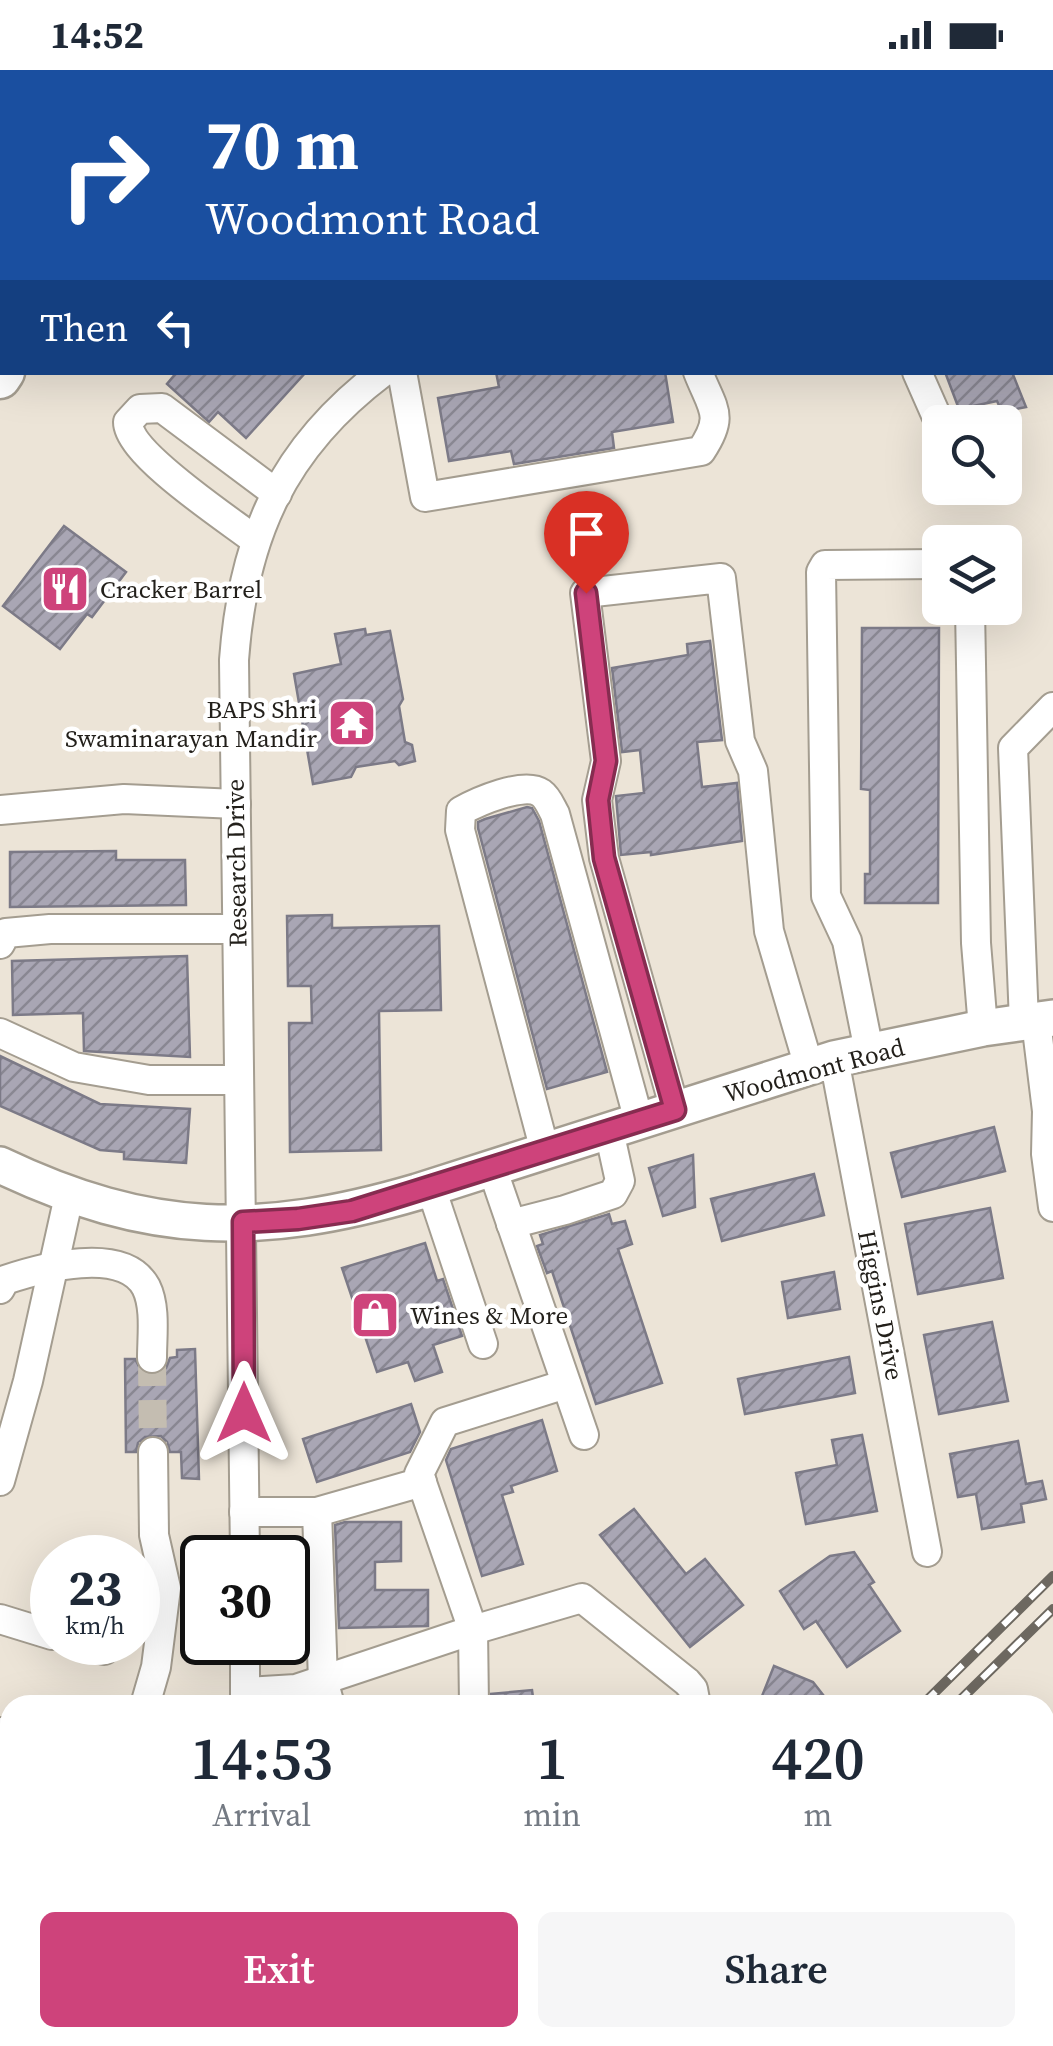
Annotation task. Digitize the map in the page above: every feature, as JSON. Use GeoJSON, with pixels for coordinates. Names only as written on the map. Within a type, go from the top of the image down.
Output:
{"type":"FeatureCollection","features":[{"type":"Feature","properties":{"kind":"main road","name":"Woodmont Road"},"geometry":{"type":"LineString","coordinates":[[0,1165],[68,1196],[148,1218],[205,1224],[298,1219],[352,1211],[430,1188],[837,1059],[1038,1020]]}},
{"type":"Feature","properties":{"kind":"street","name":"Research Drive"},"geometry":{"type":"LineString","coordinates":[[244,1535],[237,624],[255,540],[290,468],[318,430],[349,398],[379,375]]}},
{"type":"Feature","properties":{"kind":"street"},"geometry":{"type":"LineString","coordinates":[[403,375],[425,496],[701,451],[716,428],[716,416],[699,375]]}},
{"type":"Feature","properties":{"kind":"street"},"geometry":{"type":"LineString","coordinates":[[918,375],[932,405]]}},
{"type":"Feature","properties":{"kind":"street"},"geometry":{"type":"LineString","coordinates":[[255,540],[153,462],[128,431],[128,422],[140,409],[162,408],[277,494]]}},
{"type":"Feature","properties":{"kind":"street"},"geometry":{"type":"LineString","coordinates":[[837,1059],[847,940],[826,896],[820,572],[825,565],[922,564]]}},
{"type":"Feature","properties":{"kind":"street"},"geometry":{"type":"LineString","coordinates":[[675,1110],[604,858],[598,800],[606,761],[586,593],[721,578],[740,741],[753,771],[769,931],[837,1059]]}},
{"type":"Feature","properties":{"kind":"street"},"geometry":{"type":"LineString","coordinates":[[970,625],[976,942],[983,1028]]}},
{"type":"Feature","properties":{"kind":"street"},"geometry":{"type":"LineString","coordinates":[[1053,708],[1013,748],[1050,1110],[1046,1154],[1053,1208]]}},
{"type":"Feature","properties":{"kind":"street"},"geometry":{"type":"LineString","coordinates":[[511,1224],[613,1194],[620,1181],[624,1126],[556,814],[545,796],[536,790],[488,797],[460,811],[460,830],[545,1151]]}},
{"type":"Feature","properties":{"kind":"street"},"geometry":{"type":"LineString","coordinates":[[0,810],[124,800],[236,804]]}},
{"type":"Feature","properties":{"kind":"street"},"geometry":{"type":"LineString","coordinates":[[0,944],[6,933],[50,929],[237,929]]}},
{"type":"Feature","properties":{"kind":"street"},"geometry":{"type":"LineString","coordinates":[[0,1033],[74,1067],[149,1080],[239,1080]]}},
{"type":"Feature","properties":{"kind":"street","name":"Higgins Drive"},"geometry":{"type":"LineString","coordinates":[[837,1059],[927,1552]]}},
{"type":"Feature","properties":{"kind":"street"},"geometry":{"type":"LineString","coordinates":[[492,1168],[584,1435]]}},
{"type":"Feature","properties":{"kind":"street"},"geometry":{"type":"LineString","coordinates":[[430,1188],[483,1344]]}},
{"type":"Feature","properties":{"kind":"street"},"geometry":{"type":"LineString","coordinates":[[0,1481],[28,1380],[68,1196]]}},
{"type":"Feature","properties":{"kind":"street"},"geometry":{"type":"LineString","coordinates":[[0,1289],[5,1280],[54,1264],[121,1266],[144,1284],[151,1302],[152,1358]]}},
{"type":"Feature","properties":{"kind":"street"},"geometry":{"type":"LineString","coordinates":[[474,1695],[472,1630],[419,1474],[446,1422],[566,1384]]}},
{"type":"Feature","properties":{"kind":"street"},"geometry":{"type":"LineString","coordinates":[[148,1695],[156,1667],[166,1588],[154,1535],[153,1452]]}},
{"type":"Feature","properties":{"kind":"street"},"geometry":{"type":"LineString","coordinates":[[244,1512],[317,1512],[422,1482]]}},
{"type":"Feature","properties":{"kind":"street"},"geometry":{"type":"LineString","coordinates":[[317,1512],[327,1693]]}},
{"type":"Feature","properties":{"kind":"street"},"geometry":{"type":"LineString","coordinates":[[262,1695],[296,1689],[327,1693],[472,1630],[582,1598],[686,1682],[694,1695]]}},
{"type":"Feature","properties":{"kind":"street"},"geometry":{"type":"LineString","coordinates":[[0,1619],[30,1628]]}},
{"type":"Feature","properties":{"kind":"street"},"geometry":{"type":"LineString","coordinates":[[245,1665],[245,1695]]}},
{"type":"Feature","properties":{"kind":"building"},"geometry":{"type":"Polygon","coordinates":[[[174,375],[303,375],[246,438],[218,412],[209,422],[167,384],[174,375]]]}},
{"type":"Feature","properties":{"kind":"building"},"geometry":{"type":"Polygon","coordinates":[[[497,375],[665,375],[673,422],[612,432],[614,448],[514,464],[511,451],[449,461],[438,398],[499,387],[497,375]]]}},
{"type":"Feature","properties":{"kind":"building"},"geometry":{"type":"Polygon","coordinates":[[[946,375],[1013,375],[1026,407],[999,405],[997,401],[957,405],[946,375]]]}},
{"type":"Feature","properties":{"kind":"building","name":"Cracker Barrel"},"geometry":{"type":"Polygon","coordinates":[[[64,526],[126,572],[92,617],[87,614],[60,649],[3,606],[64,526]]]}},
{"type":"Feature","properties":{"kind":"building"},"geometry":{"type":"Polygon","coordinates":[[[862,628],[939,628],[938,903],[865,903],[865,874],[870,874],[870,790],[861,789],[862,628]]]}},
{"type":"Feature","properties":{"kind":"building","name":"BAPS Shri Swaminarayan Mandir"},"geometry":{"type":"Polygon","coordinates":[[[365,629],[366,635],[390,631],[403,699],[399,706],[405,742],[412,745],[415,761],[356,767],[351,777],[313,784],[294,674],[341,664],[335,634],[365,629]]]}},
{"type":"Feature","properties":{"kind":"building"},"geometry":{"type":"Polygon","coordinates":[[[710,641],[722,740],[697,742],[702,787],[737,783],[742,841],[651,855],[621,855],[616,796],[644,793],[640,750],[622,752],[612,668],[688,655],[687,644],[710,641]]]}},
{"type":"Feature","properties":{"kind":"building"},"geometry":{"type":"Polygon","coordinates":[[[532,808],[539,821],[607,1072],[547,1089],[478,828],[478,822],[485,819],[532,808]]]}},
{"type":"Feature","properties":{"kind":"building"},"geometry":{"type":"Polygon","coordinates":[[[116,851],[116,860],[185,860],[186,905],[10,907],[10,852],[116,851]]]}},
{"type":"Feature","properties":{"kind":"building"},"geometry":{"type":"Polygon","coordinates":[[[332,915],[332,928],[439,926],[441,1010],[379,1011],[381,1150],[290,1152],[289,1023],[312,1023],[311,986],[288,986],[287,916],[332,915]]]}},
{"type":"Feature","properties":{"kind":"building"},"geometry":{"type":"Polygon","coordinates":[[[187,956],[190,1057],[84,1051],[83,1013],[13,1015],[12,961],[187,956]]]}},
{"type":"Feature","properties":{"kind":"building"},"geometry":{"type":"Polygon","coordinates":[[[0,1056],[100,1104],[190,1109],[186,1163],[124,1159],[124,1152],[100,1150],[0,1106],[0,1056]]]}},
{"type":"Feature","properties":{"kind":"building"},"geometry":{"type":"Polygon","coordinates":[[[994,1127],[1005,1171],[902,1197],[891,1153],[994,1127]]]}},
{"type":"Feature","properties":{"kind":"building"},"geometry":{"type":"Polygon","coordinates":[[[693,1155],[695,1207],[663,1216],[649,1168],[693,1155]]]}},
{"type":"Feature","properties":{"kind":"building"},"geometry":{"type":"Polygon","coordinates":[[[814,1174],[824,1215],[722,1241],[711,1199],[814,1174]]]}},
{"type":"Feature","properties":{"kind":"building"},"geometry":{"type":"Polygon","coordinates":[[[990,1208],[1003,1278],[918,1294],[905,1224],[990,1208]]]}},
{"type":"Feature","properties":{"kind":"building"},"geometry":{"type":"Polygon","coordinates":[[[609,1214],[612,1224],[625,1221],[632,1244],[618,1249],[662,1383],[596,1404],[552,1271],[547,1273],[537,1246],[543,1244],[540,1235],[609,1214]]]}},
{"type":"Feature","properties":{"kind":"building"},"geometry":{"type":"Polygon","coordinates":[[[425,1243],[437,1281],[443,1279],[462,1336],[433,1345],[442,1372],[415,1381],[408,1362],[377,1372],[342,1268],[425,1243]]]}},
{"type":"Feature","properties":{"kind":"building"},"geometry":{"type":"Polygon","coordinates":[[[834,1272],[840,1309],[788,1318],[782,1282],[834,1272]]]}},
{"type":"Feature","properties":{"kind":"building"},"geometry":{"type":"Polygon","coordinates":[[[992,1322],[1008,1401],[939,1414],[924,1335],[992,1322]]]}},
{"type":"Feature","properties":{"kind":"building"},"geometry":{"type":"Polygon","coordinates":[[[195,1349],[199,1479],[182,1478],[181,1452],[170,1452],[161,1436],[145,1437],[136,1452],[126,1452],[125,1359],[135,1359],[142,1372],[153,1375],[166,1368],[170,1358],[177,1357],[177,1350],[195,1349]]]}},
{"type":"Feature","properties":{"kind":"building"},"geometry":{"type":"Polygon","coordinates":[[[849,1357],[855,1393],[745,1414],[738,1379],[849,1357]]]}},
{"type":"Feature","properties":{"kind":"building"},"geometry":{"type":"Polygon","coordinates":[[[411,1404],[420,1432],[410,1452],[317,1482],[303,1439],[411,1404]]]}},
{"type":"Feature","properties":{"kind":"building"},"geometry":{"type":"Polygon","coordinates":[[[542,1420],[557,1471],[511,1486],[513,1492],[502,1495],[523,1564],[482,1576],[446,1460],[451,1449],[542,1420]]]}},
{"type":"Feature","properties":{"kind":"building"},"geometry":{"type":"Polygon","coordinates":[[[862,1435],[877,1511],[806,1524],[796,1473],[837,1465],[832,1440],[862,1435]]]}},
{"type":"Feature","properties":{"kind":"building"},"geometry":{"type":"Polygon","coordinates":[[[1018,1441],[1026,1484],[1042,1481],[1046,1499],[1021,1504],[1024,1522],[982,1529],[976,1494],[958,1497],[950,1454],[1018,1441]]]}},
{"type":"Feature","properties":{"kind":"building"},"geometry":{"type":"Polygon","coordinates":[[[634,1509],[686,1574],[705,1559],[743,1605],[690,1647],[600,1535],[634,1509]]]}},
{"type":"Feature","properties":{"kind":"building"},"geometry":{"type":"Polygon","coordinates":[[[401,1522],[401,1561],[375,1562],[375,1590],[428,1590],[428,1626],[339,1628],[335,1525],[401,1522]]]}},
{"type":"Feature","properties":{"kind":"building"},"geometry":{"type":"Polygon","coordinates":[[[854,1552],[874,1582],[869,1585],[900,1631],[847,1667],[816,1621],[804,1629],[780,1591],[830,1556],[854,1552]]]}},
{"type":"Feature","properties":{"kind":"building"},"geometry":{"type":"Polygon","coordinates":[[[774,1666],[813,1682],[823,1695],[762,1695],[774,1666]]]}},
{"type":"Feature","properties":{"kind":"building"},"geometry":{"type":"Polygon","coordinates":[[[532,1690],[533,1695],[491,1695],[532,1690]]]}},
{"type":"Feature","properties":{"kind":"tunnel"},"geometry":{"type":"LineString","coordinates":[[152,1358],[153,1452]]}},
{"type":"Feature","properties":{"kind":"railway"},"geometry":{"type":"LineString","coordinates":[[932,1695],[1053,1576]]}},
{"type":"Feature","properties":{"kind":"railway"},"geometry":{"type":"LineString","coordinates":[[965,1695],[1053,1609]]}},
{"type":"Feature","properties":{"kind":"place","name":"Cracker Barrel"},"geometry":{"type":"Point","coordinates":[65,589]}},
{"type":"Feature","properties":{"kind":"place","name":"BAPS Shri Swaminarayan Mandir"},"geometry":{"type":"Point","coordinates":[352,723]}},
{"type":"Feature","properties":{"kind":"place","name":"Wines & More"},"geometry":{"type":"Point","coordinates":[375,1315]}},
{"type":"Feature","properties":{"kind":"route"},"geometry":{"type":"LineString","coordinates":[[244,1413],[243,1222],[352,1211],[675,1110],[604,858],[598,800],[606,761],[586,593]]}}]}
